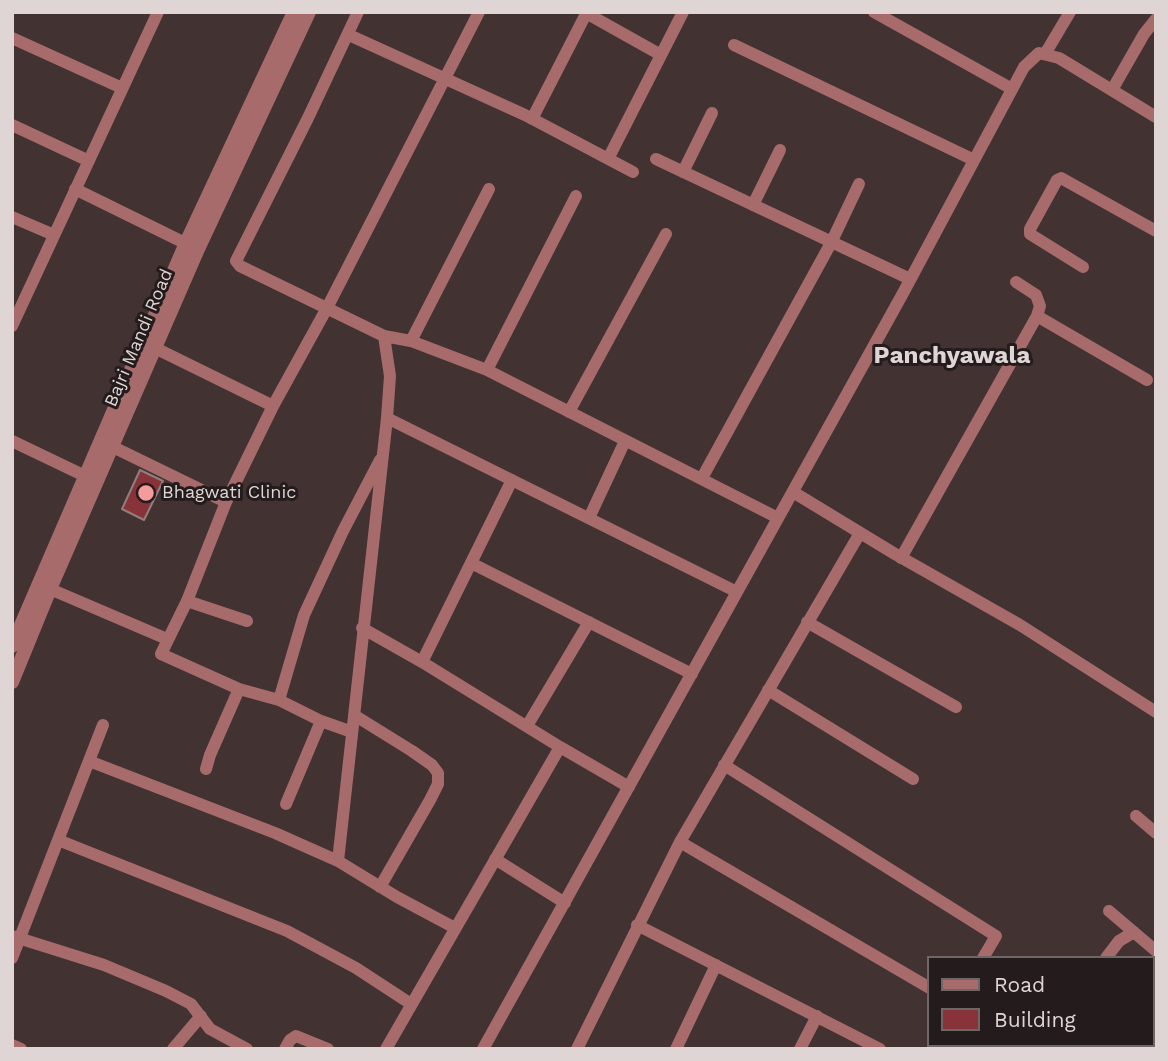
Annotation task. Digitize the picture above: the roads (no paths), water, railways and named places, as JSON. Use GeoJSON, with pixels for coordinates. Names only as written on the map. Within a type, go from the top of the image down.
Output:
{"type":"FeatureCollection","features":[{"type":"Feature","properties":{"kind":"street"},"geometry":{"type":"LineString","coordinates":[[12,326],[158,12]]}},
{"type":"Feature","properties":{"kind":"street"},"geometry":{"type":"LineString","coordinates":[[12,646],[85,476],[192,246],[294,12]]}},
{"type":"Feature","properties":{"kind":"street","name":"Bajri Mandi Road"},"geometry":{"type":"LineString","coordinates":[[12,682],[155,348],[192,246],[309,12]]}},
{"type":"Feature","properties":{"kind":"street"},"geometry":{"type":"LineString","coordinates":[[358,12],[236,261],[240,266],[384,336],[411,341],[487,370],[778,518]]}},
{"type":"Feature","properties":{"kind":"street"},"geometry":{"type":"LineString","coordinates":[[352,732],[321,721],[279,699],[239,689],[161,653],[187,601],[226,502],[273,406],[327,308],[479,12]]}},
{"type":"Feature","properties":{"kind":"street"},"geometry":{"type":"LineString","coordinates":[[608,159],[683,12]]}},
{"type":"Feature","properties":{"kind":"street"},"geometry":{"type":"LineString","coordinates":[[874,12],[1012,89]]}},
{"type":"Feature","properties":{"kind":"street"},"geometry":{"type":"LineString","coordinates":[[532,119],[587,13],[661,55]]}},
{"type":"Feature","properties":{"kind":"street"},"geometry":{"type":"LineString","coordinates":[[1045,54],[1068,13]]}},
{"type":"Feature","properties":{"kind":"street"},"geometry":{"type":"LineString","coordinates":[[1112,90],[1144,34],[1156,19]]}},
{"type":"Feature","properties":{"kind":"street"},"geometry":{"type":"LineString","coordinates":[[349,35],[532,119],[633,172]]}},
{"type":"Feature","properties":{"kind":"street"},"geometry":{"type":"LineString","coordinates":[[12,38],[122,88]]}},
{"type":"Feature","properties":{"kind":"street"},"geometry":{"type":"LineString","coordinates":[[734,45],[974,160]]}},
{"type":"Feature","properties":{"kind":"street"},"geometry":{"type":"LineString","coordinates":[[484,1049],[793,492],[1024,67],[1040,53],[1059,58],[1156,117]]}},
{"type":"Feature","properties":{"kind":"street"},"geometry":{"type":"LineString","coordinates":[[683,172],[712,113]]}},
{"type":"Feature","properties":{"kind":"street"},"geometry":{"type":"LineString","coordinates":[[12,125],[89,160]]}},
{"type":"Feature","properties":{"kind":"street"},"geometry":{"type":"LineString","coordinates":[[753,205],[780,150]]}},
{"type":"Feature","properties":{"kind":"street"},"geometry":{"type":"LineString","coordinates":[[656,159],[910,279]]}},
{"type":"Feature","properties":{"kind":"street"},"geometry":{"type":"LineString","coordinates":[[1083,267],[1030,234],[1030,229],[1060,178],[1156,231]]}},
{"type":"Feature","properties":{"kind":"street"},"geometry":{"type":"LineString","coordinates":[[702,478],[831,243],[859,184]]}},
{"type":"Feature","properties":{"kind":"street"},"geometry":{"type":"LineString","coordinates":[[411,341],[489,188]]}},
{"type":"Feature","properties":{"kind":"street"},"geometry":{"type":"LineString","coordinates":[[75,189],[192,246]]}},
{"type":"Feature","properties":{"kind":"street"},"geometry":{"type":"LineString","coordinates":[[487,370],[576,197]]}},
{"type":"Feature","properties":{"kind":"street"},"geometry":{"type":"LineString","coordinates":[[12,217],[54,235]]}},
{"type":"Feature","properties":{"kind":"street"},"geometry":{"type":"LineString","coordinates":[[569,412],[666,234]]}},
{"type":"Feature","properties":{"kind":"street"},"geometry":{"type":"LineString","coordinates":[[901,558],[1037,316],[1040,306],[1036,295],[1016,282]]}},
{"type":"Feature","properties":{"kind":"street"},"geometry":{"type":"LineString","coordinates":[[1037,316],[1147,380]]}},
{"type":"Feature","properties":{"kind":"street"},"geometry":{"type":"LineString","coordinates":[[338,861],[387,418],[390,376],[384,336]]}},
{"type":"Feature","properties":{"kind":"street"},"geometry":{"type":"LineString","coordinates":[[155,348],[273,406]]}},
{"type":"Feature","properties":{"kind":"street"},"geometry":{"type":"LineString","coordinates":[[387,418],[737,592]]}},
{"type":"Feature","properties":{"kind":"street"},"geometry":{"type":"LineString","coordinates":[[12,440],[85,476]]}},
{"type":"Feature","properties":{"kind":"street"},"geometry":{"type":"LineString","coordinates":[[589,518],[625,441]]}},
{"type":"Feature","properties":{"kind":"street"},"geometry":{"type":"LineString","coordinates":[[113,447],[226,502]]}},
{"type":"Feature","properties":{"kind":"street"},"geometry":{"type":"LineString","coordinates":[[279,699],[304,615],[383,453]]}},
{"type":"Feature","properties":{"kind":"street"},"geometry":{"type":"LineString","coordinates":[[422,662],[512,480]]}},
{"type":"Feature","properties":{"kind":"street"},"geometry":{"type":"LineString","coordinates":[[793,492],[901,558],[1020,625],[1156,712]]}},
{"type":"Feature","properties":{"kind":"street"},"geometry":{"type":"LineString","coordinates":[[577,1049],[680,842],[860,533]]}},
{"type":"Feature","properties":{"kind":"street"},"geometry":{"type":"LineString","coordinates":[[471,563],[692,674]]}},
{"type":"Feature","properties":{"kind":"street"},"geometry":{"type":"LineString","coordinates":[[50,589],[167,639]]}},
{"type":"Feature","properties":{"kind":"street"},"geometry":{"type":"LineString","coordinates":[[187,601],[247,621]]}},
{"type":"Feature","properties":{"kind":"street"},"geometry":{"type":"LineString","coordinates":[[527,726],[589,622]]}},
{"type":"Feature","properties":{"kind":"street"},"geometry":{"type":"LineString","coordinates":[[807,622],[956,707]]}},
{"type":"Feature","properties":{"kind":"street"},"geometry":{"type":"LineString","coordinates":[[362,628],[629,787]]}},
{"type":"Feature","properties":{"kind":"street"},"geometry":{"type":"LineString","coordinates":[[206,769],[239,689]]}},
{"type":"Feature","properties":{"kind":"street"},"geometry":{"type":"LineString","coordinates":[[768,690],[913,779]]}},
{"type":"Feature","properties":{"kind":"street"},"geometry":{"type":"LineString","coordinates":[[354,715],[412,751],[432,765],[438,773],[438,783],[430,800],[380,887]]}},
{"type":"Feature","properties":{"kind":"street"},"geometry":{"type":"LineString","coordinates":[[286,804],[321,721]]}},
{"type":"Feature","properties":{"kind":"street"},"geometry":{"type":"LineString","coordinates":[[12,958],[16,937],[103,725]]}},
{"type":"Feature","properties":{"kind":"street"},"geometry":{"type":"LineString","coordinates":[[386,1049],[560,747]]}},
{"type":"Feature","properties":{"kind":"street"},"geometry":{"type":"LineString","coordinates":[[89,761],[338,861],[455,928]]}},
{"type":"Feature","properties":{"kind":"street"},"geometry":{"type":"LineString","coordinates":[[724,765],[996,936],[985,956]]}},
{"type":"Feature","properties":{"kind":"street"},"geometry":{"type":"LineString","coordinates":[[1136,816],[1156,833]]}},
{"type":"Feature","properties":{"kind":"street"},"geometry":{"type":"LineString","coordinates":[[58,840],[287,931],[356,968],[411,1004]]}},
{"type":"Feature","properties":{"kind":"street"},"geometry":{"type":"LineString","coordinates":[[680,842],[926,986]]}},
{"type":"Feature","properties":{"kind":"street"},"geometry":{"type":"LineString","coordinates":[[495,859],[565,903]]}},
{"type":"Feature","properties":{"kind":"street"},"geometry":{"type":"LineString","coordinates":[[1109,911],[1156,951]]}},
{"type":"Feature","properties":{"kind":"street"},"geometry":{"type":"LineString","coordinates":[[637,925],[880,1049]]}},
{"type":"Feature","properties":{"kind":"street"},"geometry":{"type":"LineString","coordinates":[[1108,956],[1119,941],[1134,932]]}},
{"type":"Feature","properties":{"kind":"street"},"geometry":{"type":"LineString","coordinates":[[16,937],[104,965],[166,991],[191,1004],[210,1029],[247,1049]]}},
{"type":"Feature","properties":{"kind":"street"},"geometry":{"type":"LineString","coordinates":[[676,1049],[716,965]]}},
{"type":"Feature","properties":{"kind":"street"},"geometry":{"type":"LineString","coordinates":[[173,1049],[201,1016]]}},
{"type":"Feature","properties":{"kind":"street"},"geometry":{"type":"LineString","coordinates":[[800,1049],[817,1016]]}},
{"type":"Feature","properties":{"kind":"street"},"geometry":{"type":"LineString","coordinates":[[285,1049],[296,1036],[328,1049]]}},
{"type":"Feature","properties":{"kind":"street"},"geometry":{"type":"LineString","coordinates":[[12,1045],[21,1049]]}},
{"type":"Feature","properties":{"kind":"place","name":"Bhagwati Clinic"},"geometry":{"type":"Point","coordinates":[146,493]}},
{"type":"Feature","properties":{"kind":"district","name":"Panchyawala"},"geometry":{"type":"Point","coordinates":[952,356]}}]}
